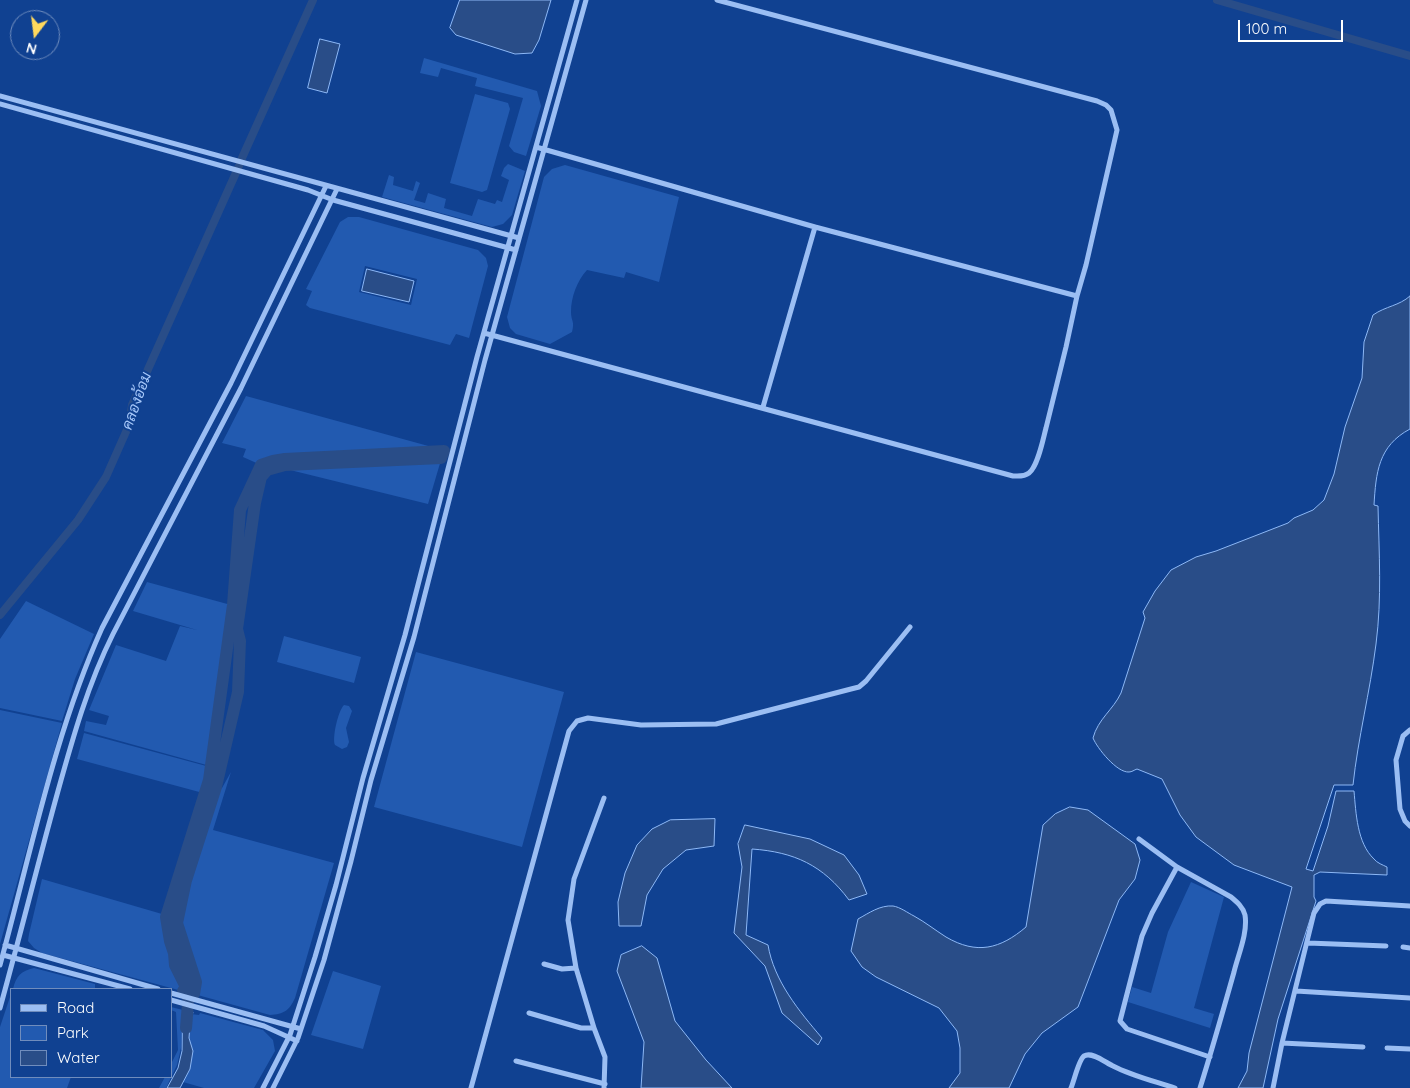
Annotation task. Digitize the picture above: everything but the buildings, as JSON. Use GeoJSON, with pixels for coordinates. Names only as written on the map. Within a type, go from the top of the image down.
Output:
{"type":"FeatureCollection","features":[{"type":"Feature","properties":{"kind":"street"},"geometry":{"type":"LineString","coordinates":[[263,1088],[289,1038],[328,912],[363,778],[405,635],[484,333],[577,0]]}},
{"type":"Feature","properties":{"kind":"street"},"geometry":{"type":"LineString","coordinates":[[273,1088],[297,1041],[324,960],[352,861],[371,780],[414,637],[492,335],[586,0]]}},
{"type":"Feature","properties":{"kind":"street"},"geometry":{"type":"LineString","coordinates":[[484,333],[856,432],[1013,476],[1022,476],[1029,473],[1036,463],[1108,176],[1117,130],[1114,115],[1106,105],[716,0]]}},
{"type":"Feature","properties":{"kind":"street"},"geometry":{"type":"LineString","coordinates":[[0,96],[520,238]]}},
{"type":"Feature","properties":{"kind":"street"},"geometry":{"type":"LineString","coordinates":[[0,104],[308,190],[333,200],[516,250]]}},
{"type":"Feature","properties":{"kind":"street"},"geometry":{"type":"LineString","coordinates":[[536,147],[815,227],[1077,296]]}},
{"type":"Feature","properties":{"kind":"street"},"geometry":{"type":"LineString","coordinates":[[0,965],[71,704],[88,660],[231,383],[326,186]]}},
{"type":"Feature","properties":{"kind":"street"},"geometry":{"type":"LineString","coordinates":[[0,1008],[71,744],[98,664],[241,388],[337,189]]}},
{"type":"Feature","properties":{"kind":"street"},"geometry":{"type":"LineString","coordinates":[[762,407],[815,227]]}},
{"type":"Feature","properties":{"kind":"street"},"geometry":{"type":"LineString","coordinates":[[471,1088],[569,731],[577,721],[588,718],[641,725],[716,724],[859,687],[910,627]]}},
{"type":"Feature","properties":{"kind":"street"},"geometry":{"type":"LineString","coordinates":[[1410,730],[1403,736],[1396,760],[1400,808],[1405,821],[1410,826]]}},
{"type":"Feature","properties":{"kind":"street"},"geometry":{"type":"LineString","coordinates":[[516,1061],[605,1086],[606,1057],[594,1028],[576,968],[568,920],[574,879],[604,798]]}},
{"type":"Feature","properties":{"kind":"street"},"geometry":{"type":"LineString","coordinates":[[1139,839],[1177,867],[1231,897],[1238,902],[1245,913],[1239,953],[1200,1088]]}},
{"type":"Feature","properties":{"kind":"street"},"geometry":{"type":"LineString","coordinates":[[1177,867],[1152,912],[1142,936],[1120,1021],[1127,1029],[1210,1057]]}},
{"type":"Feature","properties":{"kind":"street"},"geometry":{"type":"LineString","coordinates":[[1273,1088],[1282,1043],[1314,913],[1320,904],[1326,901],[1410,906]]}},
{"type":"Feature","properties":{"kind":"street"},"geometry":{"type":"LineString","coordinates":[[1308,943],[1386,946]]}},
{"type":"Feature","properties":{"kind":"street"},"geometry":{"type":"LineString","coordinates":[[5,945],[155,988]]}},
{"type":"Feature","properties":{"kind":"street"},"geometry":{"type":"LineString","coordinates":[[1403,947],[1410,948]]}},
{"type":"Feature","properties":{"kind":"street"},"geometry":{"type":"LineString","coordinates":[[3,955],[126,988]]}},
{"type":"Feature","properties":{"kind":"street"},"geometry":{"type":"LineString","coordinates":[[544,964],[562,970],[576,968]]}},
{"type":"Feature","properties":{"kind":"street"},"geometry":{"type":"LineString","coordinates":[[1296,991],[1410,998]]}},
{"type":"Feature","properties":{"kind":"street"},"geometry":{"type":"LineString","coordinates":[[173,994],[301,1029]]}},
{"type":"Feature","properties":{"kind":"street"},"geometry":{"type":"LineString","coordinates":[[173,1001],[264,1026],[297,1041]]}},
{"type":"Feature","properties":{"kind":"street"},"geometry":{"type":"LineString","coordinates":[[529,1013],[582,1028],[594,1028]]}},
{"type":"Feature","properties":{"kind":"street"},"geometry":{"type":"LineString","coordinates":[[1282,1043],[1363,1047]]}},
{"type":"Feature","properties":{"kind":"street"},"geometry":{"type":"LineString","coordinates":[[1387,1048],[1410,1049]]}},
{"type":"Feature","properties":{"kind":"street"},"geometry":{"type":"LineString","coordinates":[[1071,1088],[1083,1056],[1087,1055],[1098,1058],[1126,1072],[1175,1088]]}},
{"type":"Feature","properties":{"kind":"green space"},"geometry":{"type":"Polygon","coordinates":[[[424,58],[537,91],[541,106],[526,156],[514,152],[509,146],[523,98],[475,86],[477,78],[441,68],[438,77],[420,73],[424,58]]]}},
{"type":"Feature","properties":{"kind":"green space"},"geometry":{"type":"Polygon","coordinates":[[[475,94],[508,103],[510,109],[487,190],[482,192],[450,183],[475,94]]]}},
{"type":"Feature","properties":{"kind":"green space"},"geometry":{"type":"Polygon","coordinates":[[[508,164],[525,171],[512,215],[503,224],[492,227],[382,197],[389,175],[394,177],[393,185],[413,191],[416,181],[420,183],[414,200],[425,203],[428,193],[446,199],[444,208],[472,216],[478,199],[495,204],[497,200],[502,202],[509,180],[501,176],[508,164]]]}},
{"type":"Feature","properties":{"kind":"green space"},"geometry":{"type":"Polygon","coordinates":[[[565,165],[679,197],[659,282],[626,272],[624,278],[587,270],[580,279],[573,295],[571,306],[572,332],[550,344],[516,334],[510,328],[507,317],[544,177],[552,169],[565,165]]]}},
{"type":"Feature","properties":{"kind":"green space"},"geometry":{"type":"Polygon","coordinates":[[[348,217],[359,217],[478,250],[486,258],[488,266],[469,338],[456,334],[450,345],[310,308],[306,305],[312,291],[306,289],[340,222],[348,217]],[[365,266],[359,292],[411,305],[417,279],[365,266]]]}},
{"type":"Feature","properties":{"kind":"green space"},"geometry":{"type":"Polygon","coordinates":[[[246,396],[443,450],[288,459],[261,465],[243,457],[246,449],[222,443],[246,396]]]}},
{"type":"Feature","properties":{"kind":"green space"},"geometry":{"type":"Polygon","coordinates":[[[441,460],[428,504],[290,470],[273,470],[261,477],[267,470],[283,465],[441,460]]]}},
{"type":"Feature","properties":{"kind":"green space"},"geometry":{"type":"Polygon","coordinates":[[[147,582],[231,605],[210,766],[84,731],[86,721],[106,725],[109,716],[89,710],[116,645],[166,661],[180,626],[197,630],[133,611],[147,582]]]}},
{"type":"Feature","properties":{"kind":"green space"},"geometry":{"type":"Polygon","coordinates":[[[26,601],[94,634],[75,679],[62,721],[0,708],[0,639],[26,601]]]}},
{"type":"Feature","properties":{"kind":"green space"},"geometry":{"type":"Polygon","coordinates":[[[284,636],[361,657],[354,683],[277,662],[284,636]]]}},
{"type":"Feature","properties":{"kind":"green space"},"geometry":{"type":"Polygon","coordinates":[[[416,652],[564,692],[522,847],[374,807],[416,652]]]}},
{"type":"Feature","properties":{"kind":"green space"},"geometry":{"type":"Polygon","coordinates":[[[344,705],[349,706],[352,711],[346,728],[349,742],[347,747],[342,749],[335,745],[334,737],[338,718],[344,705]]]}},
{"type":"Feature","properties":{"kind":"green space"},"geometry":{"type":"Polygon","coordinates":[[[0,710],[62,723],[0,944],[0,710]]]}},
{"type":"Feature","properties":{"kind":"green space"},"geometry":{"type":"Polygon","coordinates":[[[84,733],[210,767],[203,793],[77,759],[84,733]]]}},
{"type":"Feature","properties":{"kind":"green space"},"geometry":{"type":"Polygon","coordinates":[[[231,772],[213,830],[334,863],[295,998],[286,1011],[279,1014],[270,1015],[194,994],[196,982],[177,923],[215,791],[222,788],[231,772]]]}},
{"type":"Feature","properties":{"kind":"green space"},"geometry":{"type":"Polygon","coordinates":[[[42,879],[162,914],[168,927],[175,965],[185,986],[182,991],[42,953],[28,941],[42,879]]]}},
{"type":"Feature","properties":{"kind":"green space"},"geometry":{"type":"Polygon","coordinates":[[[1191,882],[1224,897],[1194,1008],[1214,1014],[1210,1028],[1128,1002],[1132,987],[1151,993],[1168,932],[1191,882]]]}},
{"type":"Feature","properties":{"kind":"green space"},"geometry":{"type":"Polygon","coordinates":[[[34,968],[95,984],[95,988],[13,988],[20,975],[34,968]]]}},
{"type":"Feature","properties":{"kind":"green space"},"geometry":{"type":"Polygon","coordinates":[[[333,971],[381,986],[363,1049],[311,1035],[333,971]]]}},
{"type":"Feature","properties":{"kind":"green space"},"geometry":{"type":"Polygon","coordinates":[[[10,997],[10,1078],[71,1078],[67,1088],[0,1088],[0,1027],[10,997]]]}},
{"type":"Feature","properties":{"kind":"green space"},"geometry":{"type":"Polygon","coordinates":[[[172,1007],[183,1010],[181,1048],[172,1075],[172,1062],[178,1050],[176,1012],[172,1010],[172,1007]]]}},
{"type":"Feature","properties":{"kind":"green space"},"geometry":{"type":"Polygon","coordinates":[[[200,1013],[263,1030],[273,1040],[275,1051],[254,1088],[204,1088],[183,1082],[190,1069],[193,1051],[189,1038],[191,1014],[199,1015],[200,1013]]]}},
{"type":"Feature","properties":{"kind":"green space"},"geometry":{"type":"Polygon","coordinates":[[[164,1078],[171,1078],[166,1088],[159,1088],[164,1078]]]}},
{"type":"Feature","properties":{"kind":"water"},"geometry":{"type":"Polygon","coordinates":[[[460,0],[551,0],[539,40],[532,53],[515,54],[456,35],[450,28],[460,0]]]}},
{"type":"Feature","properties":{"kind":"water"},"geometry":{"type":"Polygon","coordinates":[[[320,39],[340,44],[327,93],[308,88],[320,39]]]}},
{"type":"Feature","properties":{"kind":"water"},"geometry":{"type":"Polygon","coordinates":[[[367,269],[414,281],[409,302],[362,291],[367,269]]]}},
{"type":"Feature","properties":{"kind":"water"},"geometry":{"type":"Polygon","coordinates":[[[1410,296],[1410,429],[1399,436],[1385,452],[1376,482],[1374,505],[1378,506],[1380,575],[1378,627],[1353,785],[1334,785],[1306,869],[1313,871],[1328,826],[1336,791],[1354,791],[1358,827],[1364,845],[1375,860],[1387,867],[1387,875],[1320,872],[1314,875],[1314,897],[1316,901],[1278,1019],[1263,1088],[1238,1088],[1247,1071],[1249,1053],[1292,887],[1234,865],[1196,837],[1180,815],[1162,779],[1137,769],[1129,772],[1119,769],[1103,753],[1093,738],[1098,725],[1121,693],[1145,618],[1143,612],[1155,591],[1171,570],[1196,557],[1288,523],[1294,518],[1313,510],[1324,500],[1334,474],[1345,427],[1362,378],[1364,342],[1373,315],[1410,296]]]}},
{"type":"Feature","properties":{"kind":"water"},"geometry":{"type":"Polygon","coordinates":[[[1070,807],[1088,810],[1135,844],[1140,860],[1135,879],[1119,900],[1078,1007],[1042,1033],[1025,1054],[1009,1088],[949,1088],[960,1073],[960,1048],[957,1031],[939,1008],[876,977],[862,967],[851,951],[858,919],[879,908],[893,906],[918,918],[957,943],[978,948],[997,945],[1007,940],[1026,927],[1043,825],[1055,814],[1070,807]]]}},
{"type":"Feature","properties":{"kind":"water"},"geometry":{"type":"Polygon","coordinates":[[[715,819],[714,846],[686,850],[663,869],[647,895],[641,926],[619,926],[618,902],[625,873],[637,845],[652,829],[670,820],[715,819]]]}},
{"type":"Feature","properties":{"kind":"water"},"geometry":{"type":"Polygon","coordinates":[[[745,825],[810,839],[844,855],[859,875],[867,894],[849,900],[829,878],[806,862],[781,853],[752,849],[746,935],[768,945],[771,958],[782,983],[796,1006],[822,1038],[818,1045],[782,1013],[765,966],[734,933],[742,867],[738,844],[745,825]]]}},
{"type":"Feature","properties":{"kind":"water"},"geometry":{"type":"Polygon","coordinates":[[[642,946],[657,958],[675,1021],[706,1060],[732,1088],[641,1088],[644,1042],[617,971],[621,955],[642,946]]]}},
{"type":"Feature","properties":{"kind":"water"},"geometry":{"type":"Polygon","coordinates":[[[183,1009],[193,1012],[189,1038],[193,1051],[190,1069],[180,1088],[167,1088],[178,1068],[182,1051],[183,1009]]]}},
{"type":"Feature","properties":{"kind":"waterway","name":"คลองอ้อม"},"geometry":{"type":"LineString","coordinates":[[242,158],[313,0]]}},
{"type":"Feature","properties":{"kind":"waterway"},"geometry":{"type":"LineString","coordinates":[[1217,0],[1410,56]]}},
{"type":"Feature","properties":{"kind":"waterway","name":"คลองอ้อม"},"geometry":{"type":"LineString","coordinates":[[0,615],[78,520],[106,477],[129,425],[132,405],[239,166]]}},
{"type":"Feature","properties":{"kind":"waterway"},"geometry":{"type":"LineString","coordinates":[[186,880],[177,923],[196,982],[194,994],[183,991],[186,987],[175,965],[166,917],[209,780],[233,605],[240,510],[261,465],[285,459],[444,451],[441,458],[285,465],[267,470],[261,477],[255,503],[237,629],[240,641],[238,692],[216,787],[173,921],[190,979],[186,1028]]}}]}
